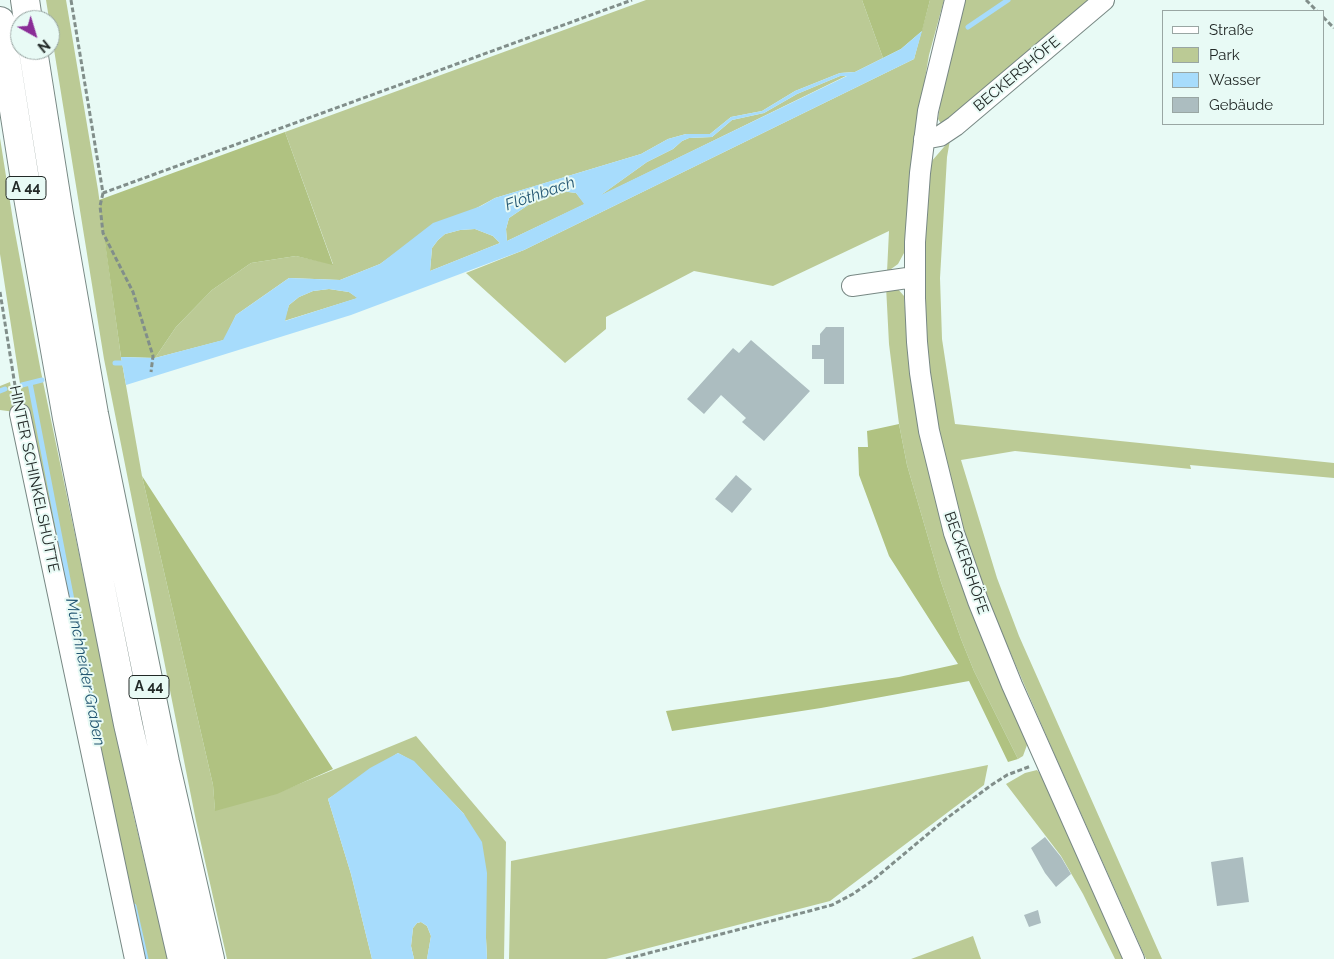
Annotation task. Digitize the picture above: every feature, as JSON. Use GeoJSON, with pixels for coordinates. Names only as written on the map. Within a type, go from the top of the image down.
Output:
{"type":"FeatureCollection","features":[{"type":"Feature","properties":{"kind":"highway","name":"A 44"},"geometry":{"type":"LineString","coordinates":[[0,21],[66,418],[128,724],[182,959]]}},
{"type":"Feature","properties":{"kind":"highway","name":"A 44"},"geometry":{"type":"LineString","coordinates":[[35,60],[94,414],[165,762],[210,959]]}},
{"type":"Feature","properties":{"kind":"street","name":"BECKERSHÖFE"},"geometry":{"type":"LineString","coordinates":[[955,0],[934,84],[924,139],[916,226],[914,277],[916,321],[920,373],[932,443],[946,504],[961,555],[978,601],[1046,762],[1134,959]]}},
{"type":"Feature","properties":{"kind":"street","name":"BECKERSHÖFE"},"geometry":{"type":"LineString","coordinates":[[924,139],[940,136],[956,126],[1104,0]]}},
{"type":"Feature","properties":{"kind":"street"},"geometry":{"type":"LineString","coordinates":[[852,286],[914,277]]}},
{"type":"Feature","properties":{"kind":"street","name":"HINTER SCHINKELSHÜTTE"},"geometry":{"type":"LineString","coordinates":[[20,414],[135,959]]}},
{"type":"Feature","properties":{"kind":"path"},"geometry":{"type":"LineString","coordinates":[[71,0],[103,193],[100,206],[102,233],[133,292],[153,356],[151,372]]}},
{"type":"Feature","properties":{"kind":"path"},"geometry":{"type":"LineString","coordinates":[[103,193],[632,0]]}},
{"type":"Feature","properties":{"kind":"path"},"geometry":{"type":"LineString","coordinates":[[1306,0],[1316,10]]}},
{"type":"Feature","properties":{"kind":"path"},"geometry":{"type":"LineString","coordinates":[[1324,18],[1334,28]]}},
{"type":"Feature","properties":{"kind":"path","name":"HINTER SCHINKELSHÜTTE"},"geometry":{"type":"LineString","coordinates":[[0,292],[20,414]]}},
{"type":"Feature","properties":{"kind":"path"},"geometry":{"type":"LineString","coordinates":[[626,959],[832,905],[847,898],[990,786],[1014,772],[1046,762]]}},
{"type":"Feature","properties":{"kind":"green space"},"geometry":{"type":"Polygon","coordinates":[[[46,0],[66,0],[98,190],[121,357],[142,476],[213,785],[215,810],[277,793],[416,736],[506,842],[504,959],[487,959],[486,938],[464,814],[414,762],[398,753],[328,799],[351,874],[372,959],[227,959],[196,821],[104,359],[56,60],[60,60],[60,10],[48,10],[46,0]]]}},
{"type":"Feature","properties":{"kind":"green space"},"geometry":{"type":"Polygon","coordinates":[[[646,0],[862,0],[883,58],[855,72],[840,73],[795,91],[762,111],[731,117],[710,134],[686,134],[668,139],[641,154],[495,198],[403,248],[380,264],[340,280],[289,278],[236,315],[224,340],[155,358],[176,327],[212,290],[251,263],[296,256],[333,264],[285,132],[646,0]]]}},
{"type":"Feature","properties":{"kind":"green space"},"geometry":{"type":"Polygon","coordinates":[[[862,0],[930,0],[922,31],[901,49],[883,58],[862,0]]]}},
{"type":"Feature","properties":{"kind":"green space"},"geometry":{"type":"Polygon","coordinates":[[[930,0],[944,0],[929,55],[915,138],[904,253],[898,264],[887,272],[889,231],[773,286],[694,271],[606,317],[606,329],[565,363],[466,273],[524,250],[914,59],[930,0]]]}},
{"type":"Feature","properties":{"kind":"green space"},"geometry":{"type":"Polygon","coordinates":[[[962,0],[1095,0],[942,125],[938,119],[948,53],[962,0]]]}},
{"type":"Feature","properties":{"kind":"green space"},"geometry":{"type":"Polygon","coordinates":[[[848,75],[598,197],[647,162],[673,149],[682,141],[689,138],[712,137],[732,120],[764,113],[797,94],[840,76],[848,75]]]}},
{"type":"Feature","properties":{"kind":"green space"},"geometry":{"type":"Polygon","coordinates":[[[285,132],[333,265],[296,256],[251,263],[212,290],[176,327],[155,358],[121,357],[99,200],[285,132]]]}},
{"type":"Feature","properties":{"kind":"green space"},"geometry":{"type":"Polygon","coordinates":[[[0,138],[14,227],[41,372],[134,817],[168,959],[139,959],[29,412],[23,403],[0,254],[0,138]]]}},
{"type":"Feature","properties":{"kind":"green space"},"geometry":{"type":"Polygon","coordinates":[[[950,140],[947,157],[940,278],[942,339],[955,424],[1334,463],[1334,478],[1190,465],[1191,469],[1015,451],[961,460],[997,578],[1019,636],[1162,959],[1146,959],[978,578],[959,517],[936,424],[927,374],[921,295],[931,162],[950,140]]]}},
{"type":"Feature","properties":{"kind":"green space"},"geometry":{"type":"Polygon","coordinates":[[[561,191],[576,193],[585,204],[507,241],[506,229],[509,218],[537,199],[561,191]]]}},
{"type":"Feature","properties":{"kind":"green space"},"geometry":{"type":"Polygon","coordinates":[[[475,229],[493,236],[500,243],[430,271],[432,248],[438,240],[445,234],[475,229]]]}},
{"type":"Feature","properties":{"kind":"green space"},"geometry":{"type":"Polygon","coordinates":[[[886,286],[897,288],[904,296],[910,366],[941,519],[959,578],[1000,681],[1025,728],[1027,745],[1023,756],[1018,759],[974,671],[961,639],[941,582],[907,465],[899,424],[889,344],[886,286]]]}},
{"type":"Feature","properties":{"kind":"green space"},"geometry":{"type":"Polygon","coordinates":[[[329,289],[349,292],[358,298],[284,321],[289,305],[299,297],[313,291],[329,289]]]}},
{"type":"Feature","properties":{"kind":"green space"},"geometry":{"type":"Polygon","coordinates":[[[10,382],[15,412],[0,410],[0,386],[10,382]]]}},
{"type":"Feature","properties":{"kind":"green space"},"geometry":{"type":"Polygon","coordinates":[[[899,424],[907,465],[941,582],[961,639],[974,671],[1018,759],[1008,762],[969,681],[821,708],[672,731],[666,711],[899,677],[958,664],[889,556],[859,475],[858,447],[868,447],[867,431],[899,424]]]}},
{"type":"Feature","properties":{"kind":"green space"},"geometry":{"type":"Polygon","coordinates":[[[142,476],[333,769],[277,794],[215,811],[213,785],[142,476]]]}},
{"type":"Feature","properties":{"kind":"green space"},"geometry":{"type":"Polygon","coordinates":[[[988,765],[984,785],[830,901],[606,959],[509,959],[511,861],[988,765]]]}},
{"type":"Feature","properties":{"kind":"green space"},"geometry":{"type":"Polygon","coordinates":[[[1037,770],[1046,781],[1127,959],[1115,959],[1083,894],[1061,856],[1006,784],[1025,773],[1037,770]]]}},
{"type":"Feature","properties":{"kind":"green space"},"geometry":{"type":"Polygon","coordinates":[[[421,922],[427,926],[431,936],[427,959],[414,959],[411,946],[413,928],[417,923],[421,922]]]}},
{"type":"Feature","properties":{"kind":"green space"},"geometry":{"type":"Polygon","coordinates":[[[973,936],[981,959],[911,959],[973,936]]]}},
{"type":"Feature","properties":{"kind":"water"},"geometry":{"type":"Polygon","coordinates":[[[922,31],[914,59],[524,250],[351,315],[126,385],[121,357],[155,358],[223,340],[236,315],[289,278],[340,280],[380,264],[433,223],[481,206],[495,198],[641,154],[668,139],[686,134],[710,134],[731,117],[762,111],[795,91],[840,73],[855,72],[901,49],[922,31]],[[840,76],[797,94],[764,113],[732,120],[712,137],[689,138],[682,141],[673,149],[647,162],[601,195],[847,76],[840,76]],[[561,191],[537,199],[509,218],[506,229],[507,241],[584,204],[576,193],[561,191]],[[475,229],[445,234],[432,248],[430,271],[500,243],[493,236],[475,229]],[[329,289],[313,291],[299,297],[289,305],[285,321],[357,298],[349,292],[329,289]]]}},
{"type":"Feature","properties":{"kind":"water"},"geometry":{"type":"Polygon","coordinates":[[[398,753],[414,761],[464,814],[482,842],[487,873],[487,959],[427,959],[431,936],[427,926],[421,922],[417,923],[413,928],[411,946],[414,959],[372,959],[351,874],[328,799],[370,768],[398,753]]]}},
{"type":"Feature","properties":{"kind":"building"},"geometry":{"type":"Polygon","coordinates":[[[826,327],[844,327],[844,384],[824,384],[824,359],[812,359],[812,345],[820,345],[820,334],[826,327]]]}},
{"type":"Feature","properties":{"kind":"building"},"geometry":{"type":"Polygon","coordinates":[[[751,340],[810,391],[764,441],[742,422],[746,418],[721,395],[704,414],[687,399],[733,348],[739,353],[751,340]]]}},
{"type":"Feature","properties":{"kind":"building"},"geometry":{"type":"Polygon","coordinates":[[[736,475],[752,489],[732,513],[715,499],[736,475]]]}},
{"type":"Feature","properties":{"kind":"building"},"geometry":{"type":"Polygon","coordinates":[[[1045,837],[1061,857],[1071,874],[1056,887],[1045,873],[1031,848],[1045,837]]]}},
{"type":"Feature","properties":{"kind":"building"},"geometry":{"type":"Polygon","coordinates":[[[1243,857],[1249,902],[1217,906],[1211,862],[1243,857]]]}},
{"type":"Feature","properties":{"kind":"building"},"geometry":{"type":"Polygon","coordinates":[[[1038,910],[1041,923],[1029,927],[1024,915],[1038,910]]]}},
{"type":"Feature","properties":{"kind":"waterway","name":"Flöthbach"},"geometry":{"type":"LineString","coordinates":[[968,27],[1008,0]]}},
{"type":"Feature","properties":{"kind":"waterway","name":"Flöthbach"},"geometry":{"type":"LineString","coordinates":[[115,363],[127,363]]}},
{"type":"Feature","properties":{"kind":"waterway","name":"Flöthbach"},"geometry":{"type":"LineString","coordinates":[[22,385],[42,380]]}},
{"type":"Feature","properties":{"kind":"waterway","name":"Münchheider Graben"},"geometry":{"type":"LineString","coordinates":[[30,383],[95,719]]}},
{"type":"Feature","properties":{"kind":"waterway","name":"Flöthbach"},"geometry":{"type":"LineString","coordinates":[[0,391],[5,389]]}},
{"type":"Feature","properties":{"kind":"waterway","name":"Münchheider Graben"},"geometry":{"type":"LineString","coordinates":[[134,906],[146,959]]}}]}
